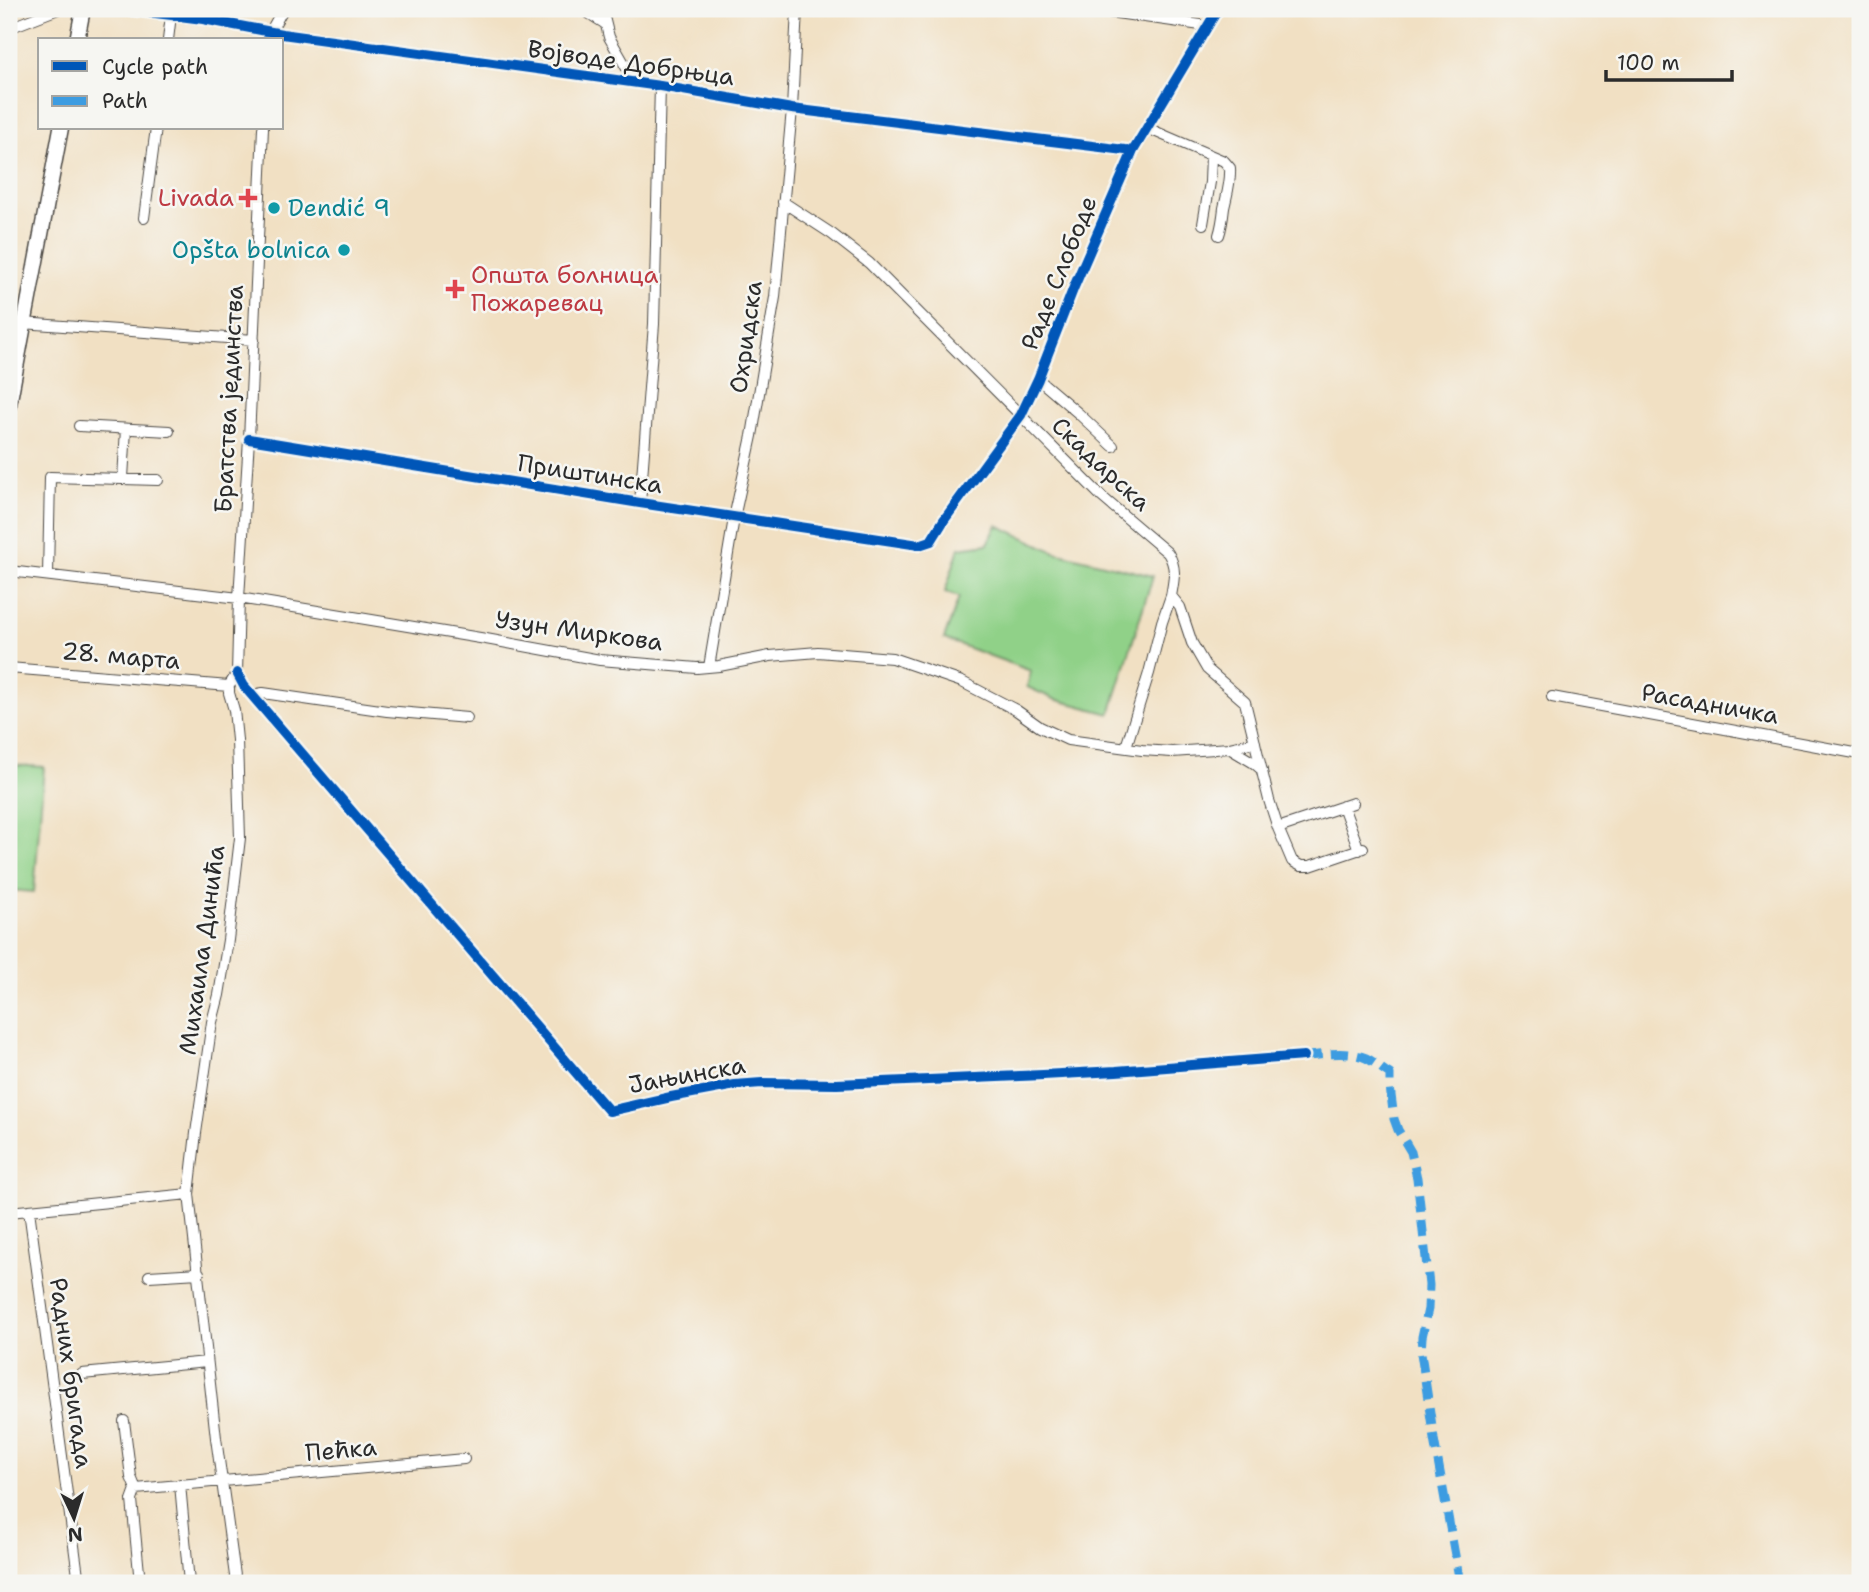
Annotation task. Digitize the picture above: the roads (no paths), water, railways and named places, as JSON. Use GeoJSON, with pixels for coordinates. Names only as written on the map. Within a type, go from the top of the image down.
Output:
{"type":"FeatureCollection","features":[{"type":"Feature","properties":{"kind":"main road"},"geometry":{"type":"LineString","coordinates":[[77,38],[83,9]]}},
{"type":"Feature","properties":{"kind":"main road"},"geometry":{"type":"LineString","coordinates":[[9,405],[61,130]]}},
{"type":"Feature","properties":{"kind":"street"},"geometry":{"type":"LineString","coordinates":[[9,28],[58,9]]}},
{"type":"Feature","properties":{"kind":"street","name":"Војводе Добрњца"},"geometry":{"type":"LineString","coordinates":[[124,9],[203,19],[271,36],[660,86],[792,109],[1133,150]]}},
{"type":"Feature","properties":{"kind":"street"},"geometry":{"type":"LineString","coordinates":[[271,36],[283,9]]}},
{"type":"Feature","properties":{"kind":"street"},"geometry":{"type":"LineString","coordinates":[[582,9],[604,23]]}},
{"type":"Feature","properties":{"kind":"street"},"geometry":{"type":"LineString","coordinates":[[602,9],[608,37],[633,83]]}},
{"type":"Feature","properties":{"kind":"street","name":"Охридска"},"geometry":{"type":"LineString","coordinates":[[709,667],[775,297],[792,109],[797,9]]}},
{"type":"Feature","properties":{"kind":"street"},"geometry":{"type":"LineString","coordinates":[[1088,9],[1208,26]]}},
{"type":"Feature","properties":{"kind":"street","name":"Раде Слободе"},"geometry":{"type":"LineString","coordinates":[[926,544],[931,541],[1021,415],[1133,150],[1218,9]]}},
{"type":"Feature","properties":{"kind":"street"},"geometry":{"type":"LineString","coordinates":[[168,38],[171,15]]}},
{"type":"Feature","properties":{"kind":"street"},"geometry":{"type":"LineString","coordinates":[[640,503],[654,324],[660,86]]}},
{"type":"Feature","properties":{"kind":"street"},"geometry":{"type":"LineString","coordinates":[[1147,128],[1224,161],[1230,168],[1229,190],[1219,235]]}},
{"type":"Feature","properties":{"kind":"street"},"geometry":{"type":"LineString","coordinates":[[144,218],[156,130]]}},
{"type":"Feature","properties":{"kind":"street","name":"Братства јединства"},"geometry":{"type":"LineString","coordinates":[[237,673],[263,130]]}},
{"type":"Feature","properties":{"kind":"street"},"geometry":{"type":"LineString","coordinates":[[1203,224],[1211,156]]}},
{"type":"Feature","properties":{"kind":"street","name":"Скадарска"},"geometry":{"type":"LineString","coordinates":[[783,202],[832,234],[869,263],[1102,498],[1168,553],[1175,567],[1171,596],[1180,607],[1192,643],[1207,669],[1245,702],[1269,800],[1278,828],[1292,861],[1301,866],[1310,866],[1361,849],[1348,804],[1278,828]]}},
{"type":"Feature","properties":{"kind":"street"},"geometry":{"type":"LineString","coordinates":[[9,323],[254,340]]}},
{"type":"Feature","properties":{"kind":"street"},"geometry":{"type":"LineString","coordinates":[[1038,379],[1113,446]]}},
{"type":"Feature","properties":{"kind":"street"},"geometry":{"type":"LineString","coordinates":[[79,426],[169,431]]}},
{"type":"Feature","properties":{"kind":"street"},"geometry":{"type":"LineString","coordinates":[[123,478],[126,429]]}},
{"type":"Feature","properties":{"kind":"street","name":"Приштинска"},"geometry":{"type":"LineString","coordinates":[[249,439],[640,503],[926,544]]}},
{"type":"Feature","properties":{"kind":"street"},"geometry":{"type":"LineString","coordinates":[[48,575],[50,477],[158,480]]}},
{"type":"Feature","properties":{"kind":"street","name":"Узун Миркова"},"geometry":{"type":"LineString","coordinates":[[9,571],[239,598],[600,660],[697,668],[770,656],[818,652],[892,658],[962,682],[1068,740],[1172,752],[1228,748],[1255,742]]}},
{"type":"Feature","properties":{"kind":"street"},"geometry":{"type":"LineString","coordinates":[[1126,747],[1171,596]]}},
{"type":"Feature","properties":{"kind":"street","name":"28. марта"},"geometry":{"type":"LineString","coordinates":[[9,668],[229,686]]}},
{"type":"Feature","properties":{"kind":"street"},"geometry":{"type":"LineString","coordinates":[[229,686],[237,673]]}},
{"type":"Feature","properties":{"kind":"street","name":"Јањинска"},"geometry":{"type":"LineString","coordinates":[[237,673],[609,1111],[736,1085],[837,1084],[1067,1074],[1304,1056]]}},
{"type":"Feature","properties":{"kind":"street","name":"Михаила Динића"},"geometry":{"type":"LineString","coordinates":[[189,1194],[212,1022],[228,940],[240,838],[237,740],[229,686]]}},
{"type":"Feature","properties":{"kind":"street"},"geometry":{"type":"LineString","coordinates":[[253,695],[263,693],[387,711],[467,718]]}},
{"type":"Feature","properties":{"kind":"street","name":"Расадничка"},"geometry":{"type":"LineString","coordinates":[[1552,697],[1860,754]]}},
{"type":"Feature","properties":{"kind":"street"},"geometry":{"type":"LineString","coordinates":[[1228,748],[1263,771]]}},
{"type":"Feature","properties":{"kind":"street"},"geometry":{"type":"LineString","coordinates":[[9,1212],[189,1194],[236,1583]]}},
{"type":"Feature","properties":{"kind":"street","name":"Радних бригада"},"geometry":{"type":"LineString","coordinates":[[29,1210],[79,1583]]}},
{"type":"Feature","properties":{"kind":"street"},"geometry":{"type":"LineString","coordinates":[[149,1276],[198,1273]]}},
{"type":"Feature","properties":{"kind":"street"},"geometry":{"type":"LineString","coordinates":[[82,1374],[208,1362]]}},
{"type":"Feature","properties":{"kind":"street"},"geometry":{"type":"LineString","coordinates":[[124,1421],[131,1477],[136,1489],[132,1500],[140,1583]]}},
{"type":"Feature","properties":{"kind":"street","name":"Пећка"},"geometry":{"type":"LineString","coordinates":[[136,1489],[464,1459]]}},
{"type":"Feature","properties":{"kind":"street"},"geometry":{"type":"LineString","coordinates":[[180,1485],[190,1583]]}},
{"type":"Feature","properties":{"kind":"place","name":"Livada"},"geometry":{"type":"Point","coordinates":[248,198]}},
{"type":"Feature","properties":{"kind":"place","name":"Dendić 9"},"geometry":{"type":"Point","coordinates":[274,208]}},
{"type":"Feature","properties":{"kind":"place","name":"Opšta bolnica"},"geometry":{"type":"Point","coordinates":[344,250]}},
{"type":"Feature","properties":{"kind":"place","name":"Општа болница Пожаревац"},"geometry":{"type":"Point","coordinates":[455,289]}}]}
